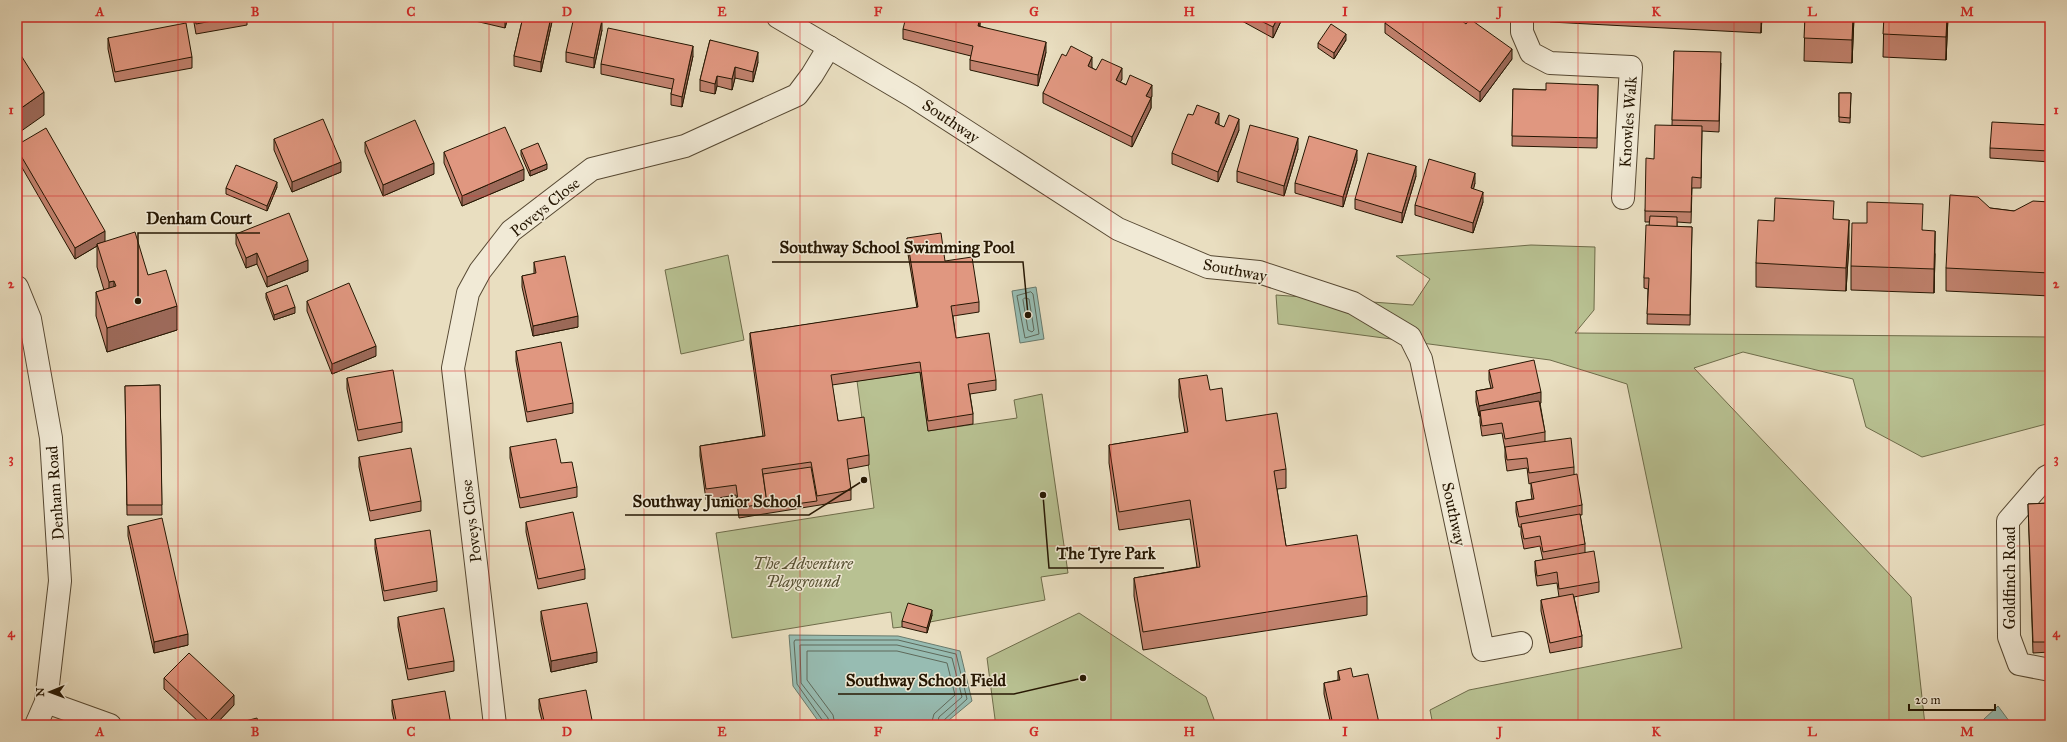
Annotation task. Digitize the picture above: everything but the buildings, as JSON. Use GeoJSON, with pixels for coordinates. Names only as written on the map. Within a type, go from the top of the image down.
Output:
{"type":"FeatureCollection","features":[{"type":"Feature","properties":{"kind":"street","name":"Southway"},"geometry":{"type":"LineString","coordinates":[[778,17],[912,96],[1118,229],[1208,267],[1260,272],[1353,304],[1410,337],[1421,359],[1483,650],[1521,643]]}},
{"type":"Feature","properties":{"kind":"street","name":"Knowles Walk"},"geometry":{"type":"LineString","coordinates":[[1522,17],[1522,32],[1531,53],[1550,64],[1631,67],[1623,198]]}},
{"type":"Feature","properties":{"kind":"street","name":"Poveys Close"},"geometry":{"type":"LineString","coordinates":[[495,725],[453,368],[468,293],[480,271],[511,231],[592,169],[685,146],[797,95],[812,75],[829,47]]}},
{"type":"Feature","properties":{"kind":"street","name":"Denham Road"},"geometry":{"type":"LineString","coordinates":[[17,287],[30,319],[51,438],[60,581],[46,702],[36,725]]}},
{"type":"Feature","properties":{"kind":"street","name":"Goldfinch Road"},"geometry":{"type":"LineString","coordinates":[[2050,475],[2046,477],[2008,520],[2009,637],[2019,664],[2050,670]]}},
{"type":"Feature","properties":{"kind":"street"},"geometry":{"type":"LineString","coordinates":[[46,702],[110,725]]}},
{"type":"Feature","properties":{"kind":"green space"},"geometry":{"type":"Polygon","coordinates":[[[1531,245],[1595,247],[1594,310],[1575,333],[2050,337],[2050,423],[1922,457],[1866,427],[1853,379],[1743,352],[1694,368],[1911,597],[1925,725],[1433,725],[1430,710],[1469,690],[1682,648],[1627,384],[1550,360],[1278,324],[1276,295],[1413,305],[1430,279],[1396,256],[1531,245]]]}},
{"type":"Feature","properties":{"kind":"green space"},"geometry":{"type":"Polygon","coordinates":[[[728,255],[744,340],[681,354],[665,270],[728,255]]]}},
{"type":"Feature","properties":{"kind":"green space","name":"The Adventure Playground"},"geometry":{"type":"Polygon","coordinates":[[[920,372],[928,431],[1017,418],[1014,400],[1042,394],[1068,573],[1041,577],[1045,600],[930,622],[932,615],[908,608],[902,627],[893,628],[891,612],[732,638],[716,533],[874,508],[857,381],[920,372]]]}},
{"type":"Feature","properties":{"kind":"green space"},"geometry":{"type":"Polygon","coordinates":[[[1079,613],[1206,697],[1216,725],[995,725],[987,658],[1079,613]]]}},
{"type":"Feature","properties":{"kind":"water"},"geometry":{"type":"Polygon","coordinates":[[[1036,287],[1044,339],[1020,343],[1012,291],[1036,287]]]}},
{"type":"Feature","properties":{"kind":"water"},"geometry":{"type":"Polygon","coordinates":[[[789,635],[898,636],[960,651],[972,701],[943,725],[821,725],[793,686],[789,635]]]}},
{"type":"Feature","properties":{"kind":"water"},"geometry":{"type":"Polygon","coordinates":[[[1998,706],[2012,725],[1984,725],[1984,719],[1998,706]]]}},
{"type":"Feature","properties":{"kind":"place","name":"Denham Court"},"geometry":{"type":"Point","coordinates":[138,301]}},
{"type":"Feature","properties":{"kind":"place","name":"Southway School Swimming Pool"},"geometry":{"type":"Point","coordinates":[1028,315]}},
{"type":"Feature","properties":{"kind":"place","name":"Southway Junior School"},"geometry":{"type":"Point","coordinates":[864,480]}},
{"type":"Feature","properties":{"kind":"place","name":"The Tyre Park"},"geometry":{"type":"Point","coordinates":[1043,495]}},
{"type":"Feature","properties":{"kind":"place","name":"Southway School Field"},"geometry":{"type":"Point","coordinates":[1083,678]}}]}
